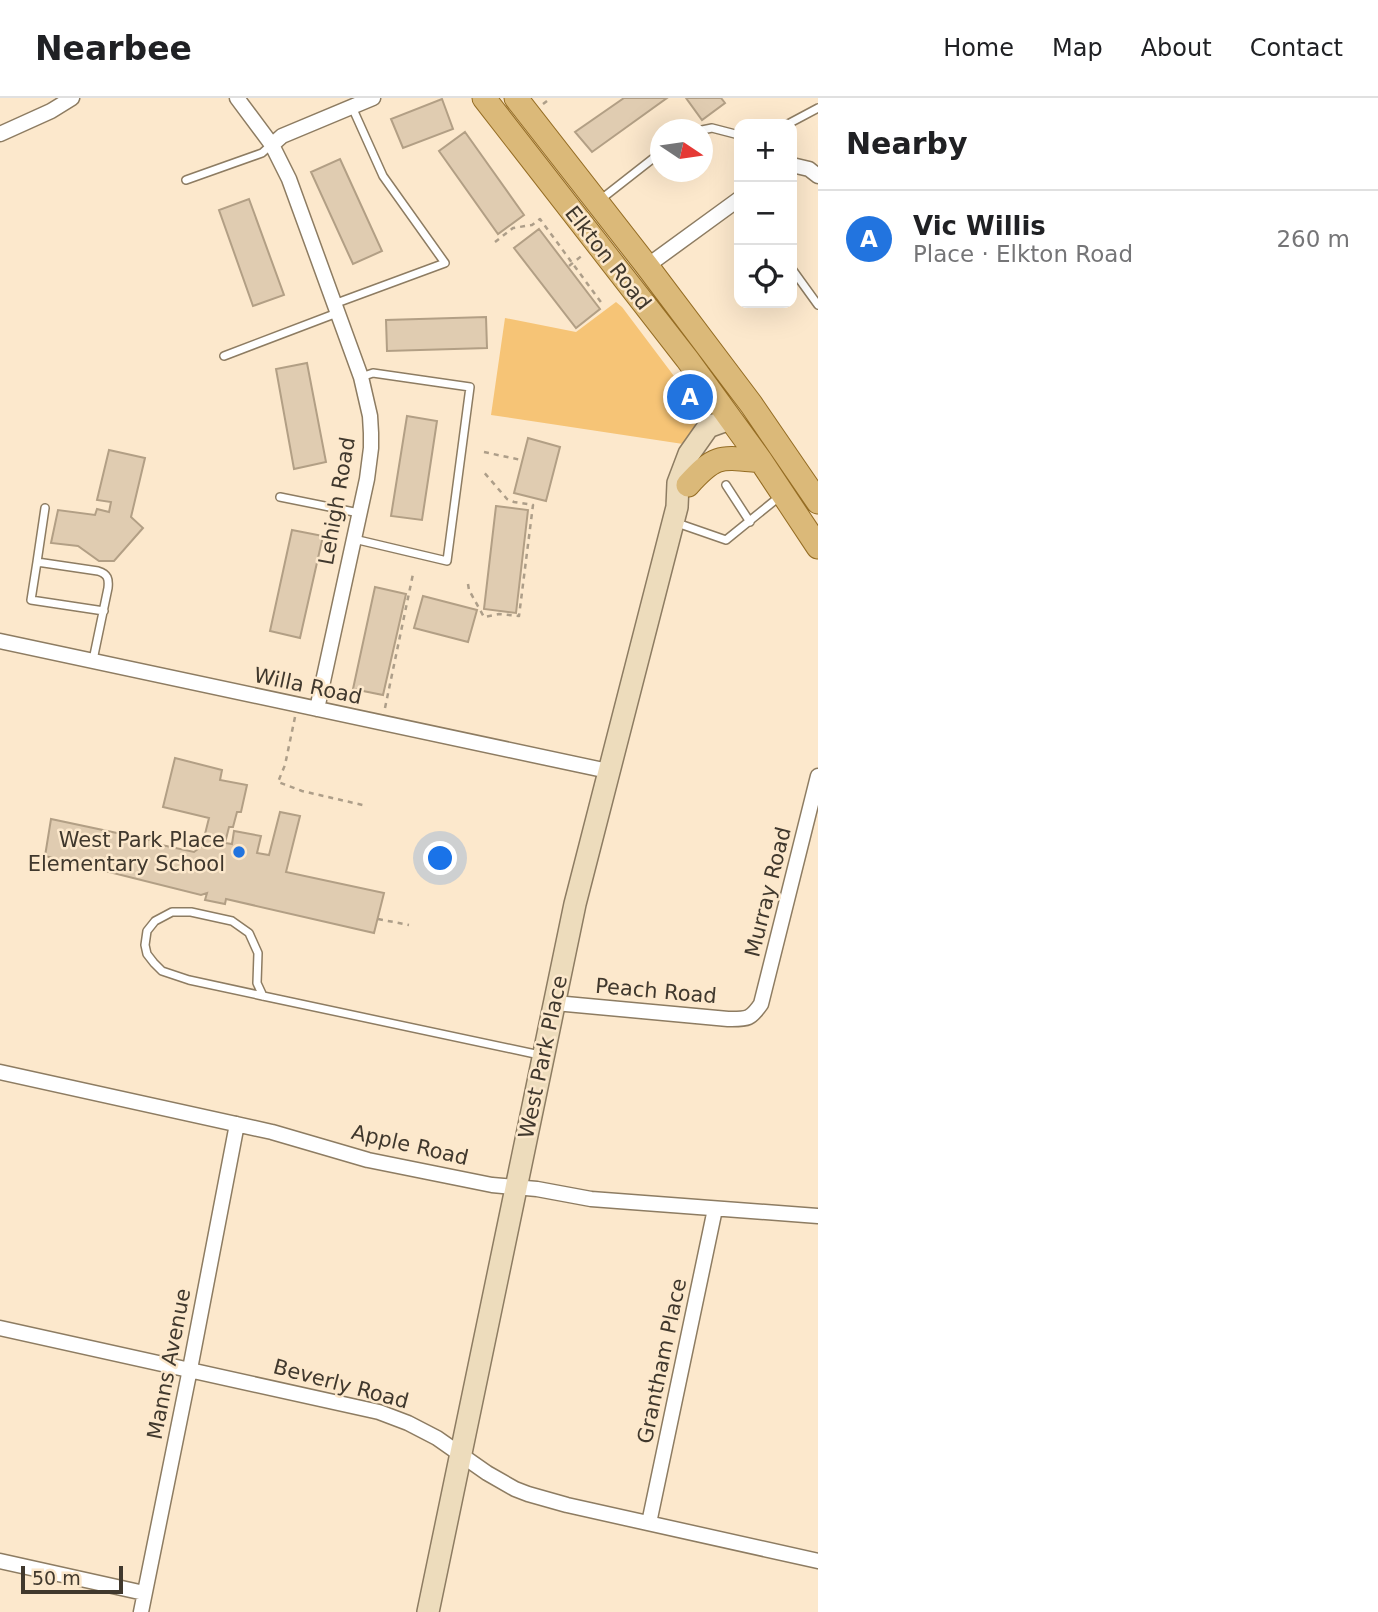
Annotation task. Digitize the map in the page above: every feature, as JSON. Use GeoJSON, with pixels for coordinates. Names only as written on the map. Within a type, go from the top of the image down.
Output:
{"type":"FeatureCollection","features":[{"type":"Feature","properties":{"kind":"main road","name":"Elkton Road"},"geometry":{"type":"LineString","coordinates":[[484,98],[687,359],[761,461]]}},
{"type":"Feature","properties":{"kind":"main road","name":"Elkton Road"},"geometry":{"type":"LineString","coordinates":[[516,98],[751,404],[818,502]]}},
{"type":"Feature","properties":{"kind":"main road"},"geometry":{"type":"LineString","coordinates":[[688,485],[706,466],[717,460],[727,458],[761,461],[818,547]]}},
{"type":"Feature","properties":{"kind":"street"},"geometry":{"type":"LineString","coordinates":[[0,134],[51,111],[72,98]]}},
{"type":"Feature","properties":{"kind":"street","name":"Lehigh Road"},"geometry":{"type":"LineString","coordinates":[[237,98],[272,145],[289,179],[361,377],[370,416],[370,462],[317,709]]}},
{"type":"Feature","properties":{"kind":"street"},"geometry":{"type":"LineString","coordinates":[[272,145],[282,136],[373,98]]}},
{"type":"Feature","properties":{"kind":"street"},"geometry":{"type":"LineString","coordinates":[[797,166],[809,169],[818,176]]}},
{"type":"Feature","properties":{"kind":"street"},"geometry":{"type":"LineString","coordinates":[[647,266],[734,203]]}},
{"type":"Feature","properties":{"kind":"street","name":"West Park Place"},"geometry":{"type":"LineString","coordinates":[[675,514],[699,458],[730,419],[751,404]]}},
{"type":"Feature","properties":{"kind":"street","name":"West Park Place"},"geometry":{"type":"LineString","coordinates":[[428,1612],[575,904],[675,514],[678,483],[689,454],[708,427],[730,419]]}},
{"type":"Feature","properties":{"kind":"street","name":"Willa Road"},"geometry":{"type":"LineString","coordinates":[[0,641],[608,771]]}},
{"type":"Feature","properties":{"kind":"street","name":"Murray Road"},"geometry":{"type":"LineString","coordinates":[[753,1016],[761,1004],[809,830],[818,776]]}},
{"type":"Feature","properties":{"kind":"street","name":"Peach Road"},"geometry":{"type":"LineString","coordinates":[[555,1003],[728,1019],[747,1019],[753,1016]]}},
{"type":"Feature","properties":{"kind":"street","name":"Apple Road"},"geometry":{"type":"LineString","coordinates":[[0,1072],[237,1124],[368,1160],[492,1185],[537,1189],[591,1199],[818,1216]]}},
{"type":"Feature","properties":{"kind":"street","name":"Manns Avenue"},"geometry":{"type":"LineString","coordinates":[[141,1612],[237,1124]]}},
{"type":"Feature","properties":{"kind":"street","name":"Grantham Place"},"geometry":{"type":"LineString","coordinates":[[649,1523],[715,1209]]}},
{"type":"Feature","properties":{"kind":"street","name":"Beverly Road"},"geometry":{"type":"LineString","coordinates":[[0,1328],[379,1412],[422,1430],[494,1478],[528,1494],[818,1561]]}},
{"type":"Feature","properties":{"kind":"street"},"geometry":{"type":"LineString","coordinates":[[0,1561],[144,1592]]}},
{"type":"Feature","properties":{"kind":"lane"},"geometry":{"type":"LineString","coordinates":[[224,356],[445,263],[383,176],[352,107]]}},
{"type":"Feature","properties":{"kind":"lane"},"geometry":{"type":"LineString","coordinates":[[797,119],[818,108]]}},
{"type":"Feature","properties":{"kind":"lane"},"geometry":{"type":"LineString","coordinates":[[713,128],[734,134]]}},
{"type":"Feature","properties":{"kind":"lane"},"geometry":{"type":"LineString","coordinates":[[186,180],[262,153],[272,145]]}},
{"type":"Feature","properties":{"kind":"lane"},"geometry":{"type":"LineString","coordinates":[[597,202],[650,161]]}},
{"type":"Feature","properties":{"kind":"lane"},"geometry":{"type":"LineString","coordinates":[[797,276],[818,305]]}},
{"type":"Feature","properties":{"kind":"lane"},"geometry":{"type":"LineString","coordinates":[[354,539],[447,561],[470,387],[373,373],[361,377]]}},
{"type":"Feature","properties":{"kind":"lane"},"geometry":{"type":"LineString","coordinates":[[726,485],[750,522]]}},
{"type":"Feature","properties":{"kind":"lane"},"geometry":{"type":"LineString","coordinates":[[675,514],[688,526],[726,540],[782,494]]}},
{"type":"Feature","properties":{"kind":"lane"},"geometry":{"type":"LineString","coordinates":[[281,497],[359,513]]}},
{"type":"Feature","properties":{"kind":"lane"},"geometry":{"type":"LineString","coordinates":[[45,508],[31,600],[104,611]]}},
{"type":"Feature","properties":{"kind":"lane"},"geometry":{"type":"LineString","coordinates":[[37,562],[98,571],[108,577],[108,589],[93,661]]}},
{"type":"Feature","properties":{"kind":"lane"},"geometry":{"type":"LineString","coordinates":[[263,996],[257,983],[258,953],[249,933],[232,921],[191,912],[172,912],[155,922],[147,931],[145,945],[147,954],[154,963],[162,971],[190,980],[263,996],[544,1055]]}},
{"type":"Feature","properties":{"kind":"path"},"geometry":{"type":"LineString","coordinates":[[543,104],[551,98]]}},
{"type":"Feature","properties":{"kind":"path"},"geometry":{"type":"LineString","coordinates":[[495,242],[513,228],[531,225],[540,219],[571,265],[603,305]]}},
{"type":"Feature","properties":{"kind":"path"},"geometry":{"type":"LineString","coordinates":[[571,265],[584,254]]}},
{"type":"Feature","properties":{"kind":"path"},"geometry":{"type":"LineString","coordinates":[[484,452],[521,460]]}},
{"type":"Feature","properties":{"kind":"path"},"geometry":{"type":"LineString","coordinates":[[468,584],[484,617],[499,614],[519,616],[533,505],[508,499],[482,470]]}},
{"type":"Feature","properties":{"kind":"path"},"geometry":{"type":"LineString","coordinates":[[385,710],[413,574]]}},
{"type":"Feature","properties":{"kind":"path"},"geometry":{"type":"LineString","coordinates":[[295,717],[285,765],[278,782],[302,791],[367,806]]}},
{"type":"Feature","properties":{"kind":"path"},"geometry":{"type":"LineString","coordinates":[[378,919],[409,925]]}},
{"type":"Feature","properties":{"kind":"shaded area"},"geometry":{"type":"Polygon","coordinates":[[[616,302],[695,404],[695,426],[683,444],[491,415],[505,318],[576,332],[616,302]]]}},
{"type":"Feature","properties":{"kind":"building"},"geometry":{"type":"Polygon","coordinates":[[[624,98],[667,98],[592,152],[575,132],[624,98]]]}},
{"type":"Feature","properties":{"kind":"building"},"geometry":{"type":"Polygon","coordinates":[[[686,98],[721,98],[725,103],[701,119],[686,98]]]}},
{"type":"Feature","properties":{"kind":"building"},"geometry":{"type":"Polygon","coordinates":[[[442,99],[453,129],[403,148],[391,119],[442,99]]]}},
{"type":"Feature","properties":{"kind":"building"},"geometry":{"type":"Polygon","coordinates":[[[465,132],[524,215],[498,234],[439,151],[465,132]]]}},
{"type":"Feature","properties":{"kind":"building"},"geometry":{"type":"Polygon","coordinates":[[[340,159],[382,251],[353,264],[311,172],[340,159]]]}},
{"type":"Feature","properties":{"kind":"building"},"geometry":{"type":"Polygon","coordinates":[[[249,199],[284,295],[253,306],[219,210],[249,199]]]}},
{"type":"Feature","properties":{"kind":"building"},"geometry":{"type":"Polygon","coordinates":[[[539,229],[600,309],[576,328],[514,248],[539,229]]]}},
{"type":"Feature","properties":{"kind":"building"},"geometry":{"type":"Polygon","coordinates":[[[486,317],[487,348],[387,351],[386,320],[486,317]]]}},
{"type":"Feature","properties":{"kind":"building"},"geometry":{"type":"Polygon","coordinates":[[[307,363],[326,462],[294,469],[276,369],[307,363]]]}},
{"type":"Feature","properties":{"kind":"building"},"geometry":{"type":"Polygon","coordinates":[[[407,416],[437,421],[422,520],[391,516],[407,416]]]}},
{"type":"Feature","properties":{"kind":"building"},"geometry":{"type":"Polygon","coordinates":[[[528,438],[560,447],[546,501],[514,493],[528,438]]]}},
{"type":"Feature","properties":{"kind":"building"},"geometry":{"type":"Polygon","coordinates":[[[109,450],[145,458],[131,517],[143,528],[114,561],[99,561],[78,546],[51,543],[58,510],[95,515],[97,509],[109,512],[111,502],[97,500],[109,450]]]}},
{"type":"Feature","properties":{"kind":"building"},"geometry":{"type":"Polygon","coordinates":[[[496,506],[528,510],[516,613],[484,609],[496,506]]]}},
{"type":"Feature","properties":{"kind":"building"},"geometry":{"type":"Polygon","coordinates":[[[292,530],[323,536],[300,638],[270,631],[292,530]]]}},
{"type":"Feature","properties":{"kind":"building"},"geometry":{"type":"Polygon","coordinates":[[[375,587],[406,594],[383,695],[353,689],[375,587]]]}},
{"type":"Feature","properties":{"kind":"building"},"geometry":{"type":"Polygon","coordinates":[[[423,596],[477,610],[468,642],[414,628],[423,596]]]}},
{"type":"Feature","properties":{"kind":"building","name":"West Park Place Elementary School"},"geometry":{"type":"Polygon","coordinates":[[[175,758],[222,770],[220,780],[247,785],[241,812],[237,812],[233,827],[229,827],[225,843],[232,844],[234,831],[261,836],[257,853],[269,855],[280,812],[300,816],[286,872],[384,893],[374,933],[226,899],[225,904],[205,900],[207,893],[201,895],[45,856],[51,819],[194,852],[202,846],[209,818],[163,807],[175,758]]]}},
{"type":"Feature","properties":{"kind":"place","name":"Vic Willis"},"geometry":{"type":"Point","coordinates":[690,397]}},
{"type":"Feature","properties":{"kind":"place","name":"West Park Place Elementary School"},"geometry":{"type":"Point","coordinates":[239,852]}}]}
